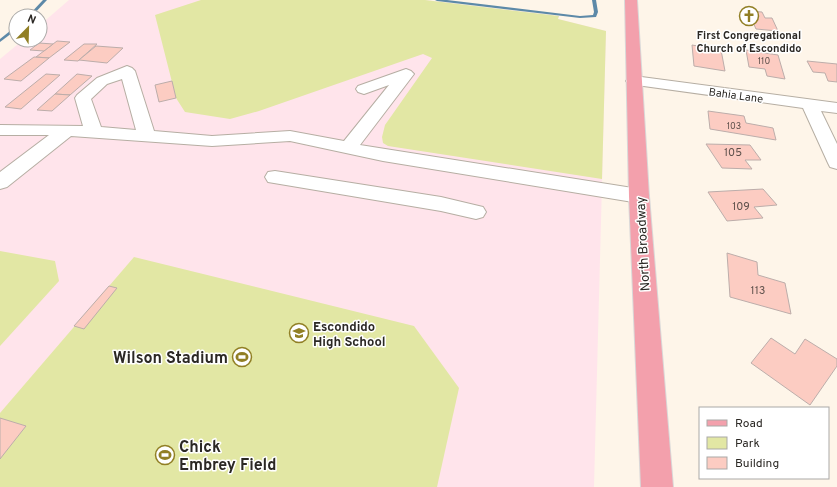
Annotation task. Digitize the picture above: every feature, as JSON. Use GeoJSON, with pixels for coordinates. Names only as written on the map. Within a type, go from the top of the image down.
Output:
{"type":"FeatureCollection","features":[{"type":"Feature","properties":{"kind":"main road","name":"North Broadway"},"geometry":{"type":"LineString","coordinates":[[631,0],[639,196],[657,487]]}},
{"type":"Feature","properties":{"kind":"street"},"geometry":{"type":"LineString","coordinates":[[94,132],[83,98],[102,81],[127,71],[147,136]]}},
{"type":"Feature","properties":{"kind":"street"},"geometry":{"type":"LineString","coordinates":[[348,148],[406,74],[364,89]]}},
{"type":"Feature","properties":{"kind":"street","name":"Bahia Lane"},"geometry":{"type":"LineString","coordinates":[[634,81],[837,108]]}},
{"type":"Feature","properties":{"kind":"street"},"geometry":{"type":"LineString","coordinates":[[809,104],[837,163]]}},
{"type":"Feature","properties":{"kind":"street"},"geometry":{"type":"LineString","coordinates":[[0,130],[67,130],[212,141],[290,136],[348,148],[527,180],[639,196]]}},
{"type":"Feature","properties":{"kind":"street"},"geometry":{"type":"LineString","coordinates":[[0,182],[67,130]]}},
{"type":"Feature","properties":{"kind":"street"},"geometry":{"type":"LineString","coordinates":[[275,177],[441,204],[476,212]]}},
{"type":"Feature","properties":{"kind":"shaded area","name":"Escondido High School"},"geometry":{"type":"Polygon","coordinates":[[[69,0],[425,0],[559,16],[558,19],[606,31],[594,487],[0,487],[0,59],[13,48],[48,48],[48,18],[69,0]]]}},
{"type":"Feature","properties":{"kind":"green space"},"geometry":{"type":"Polygon","coordinates":[[[201,0],[425,0],[559,16],[558,19],[606,31],[602,179],[388,146],[383,143],[382,137],[385,125],[432,58],[423,54],[259,111],[230,119],[185,112],[176,98],[155,15],[201,0]]]}},
{"type":"Feature","properties":{"kind":"green space"},"geometry":{"type":"Polygon","coordinates":[[[0,251],[55,261],[59,281],[0,346],[0,251]]]}},
{"type":"Feature","properties":{"kind":"green space","name":"Wilson Stadium"},"geometry":{"type":"Polygon","coordinates":[[[134,257],[414,326],[459,388],[437,487],[0,487],[0,413],[134,257]]]}},
{"type":"Feature","properties":{"kind":"building"},"geometry":{"type":"Polygon","coordinates":[[[748,11],[762,12],[765,18],[772,18],[778,31],[756,29],[748,11]]]}},
{"type":"Feature","properties":{"kind":"building"},"geometry":{"type":"Polygon","coordinates":[[[57,41],[70,42],[49,58],[36,57],[57,41]]]}},
{"type":"Feature","properties":{"kind":"building"},"geometry":{"type":"Polygon","coordinates":[[[48,44],[53,44],[48,48],[48,44]]]}},
{"type":"Feature","properties":{"kind":"building"},"geometry":{"type":"Polygon","coordinates":[[[84,44],[97,44],[78,61],[64,60],[84,44]]]}},
{"type":"Feature","properties":{"kind":"building"},"geometry":{"type":"Polygon","coordinates":[[[692,45],[721,50],[725,71],[694,66],[692,45]]]}},
{"type":"Feature","properties":{"kind":"building"},"geometry":{"type":"Polygon","coordinates":[[[96,46],[123,48],[107,63],[79,60],[96,46]]]}},
{"type":"Feature","properties":{"kind":"building"},"geometry":{"type":"Polygon","coordinates":[[[33,48],[48,48],[44,51],[30,50],[33,48]]]}},
{"type":"Feature","properties":{"kind":"building"},"geometry":{"type":"Polygon","coordinates":[[[746,50],[778,55],[785,79],[767,76],[765,69],[749,67],[746,50]]]}},
{"type":"Feature","properties":{"kind":"building"},"geometry":{"type":"Polygon","coordinates":[[[34,57],[49,58],[21,81],[4,79],[34,57]]]}},
{"type":"Feature","properties":{"kind":"building"},"geometry":{"type":"Polygon","coordinates":[[[807,61],[837,64],[837,82],[828,81],[825,73],[813,72],[807,61]]]}},
{"type":"Feature","properties":{"kind":"building"},"geometry":{"type":"Polygon","coordinates":[[[46,74],[60,75],[21,109],[5,107],[46,74]]]}},
{"type":"Feature","properties":{"kind":"building"},"geometry":{"type":"Polygon","coordinates":[[[77,74],[92,76],[70,95],[55,94],[77,74]]]}},
{"type":"Feature","properties":{"kind":"building"},"geometry":{"type":"Polygon","coordinates":[[[172,81],[176,98],[159,102],[155,85],[172,81]]]}},
{"type":"Feature","properties":{"kind":"building"},"geometry":{"type":"Polygon","coordinates":[[[55,94],[70,95],[52,111],[37,110],[55,94]]]}},
{"type":"Feature","properties":{"kind":"building"},"geometry":{"type":"Polygon","coordinates":[[[708,111],[744,116],[746,123],[773,128],[776,140],[710,129],[708,111]]]}},
{"type":"Feature","properties":{"kind":"building"},"geometry":{"type":"Polygon","coordinates":[[[706,144],[750,145],[761,160],[745,160],[752,169],[722,168],[706,144]]]}},
{"type":"Feature","properties":{"kind":"building"},"geometry":{"type":"Polygon","coordinates":[[[763,189],[777,205],[754,207],[763,218],[727,221],[708,192],[763,189]]]}},
{"type":"Feature","properties":{"kind":"building"},"geometry":{"type":"Polygon","coordinates":[[[727,253],[757,262],[758,275],[785,283],[791,314],[730,297],[727,253]]]}},
{"type":"Feature","properties":{"kind":"building"},"geometry":{"type":"Polygon","coordinates":[[[109,286],[117,288],[84,329],[74,326],[109,286]]]}},
{"type":"Feature","properties":{"kind":"building"},"geometry":{"type":"Polygon","coordinates":[[[771,338],[795,354],[805,339],[837,359],[837,366],[810,405],[751,363],[771,338]]]}},
{"type":"Feature","properties":{"kind":"building"},"geometry":{"type":"Polygon","coordinates":[[[0,418],[26,426],[0,459],[0,418]]]}},
{"type":"Feature","properties":{"kind":"waterway"},"geometry":{"type":"LineString","coordinates":[[38,8],[45,0]]}},
{"type":"Feature","properties":{"kind":"waterway"},"geometry":{"type":"LineString","coordinates":[[437,0],[580,17],[595,16],[596,12],[594,0]]}},
{"type":"Feature","properties":{"kind":"waterway"},"geometry":{"type":"LineString","coordinates":[[0,41],[8,34]]}},
{"type":"Feature","properties":{"kind":"place","name":"First Congregational Church of Escondido"},"geometry":{"type":"Point","coordinates":[749,16]}},
{"type":"Feature","properties":{"kind":"place","name":"Escondido High School"},"geometry":{"type":"Point","coordinates":[299,333]}},
{"type":"Feature","properties":{"kind":"place","name":"Wilson Stadium"},"geometry":{"type":"Point","coordinates":[242,357]}},
{"type":"Feature","properties":{"kind":"place","name":"Chick Embrey Field"},"geometry":{"type":"Point","coordinates":[165,455]}}]}
